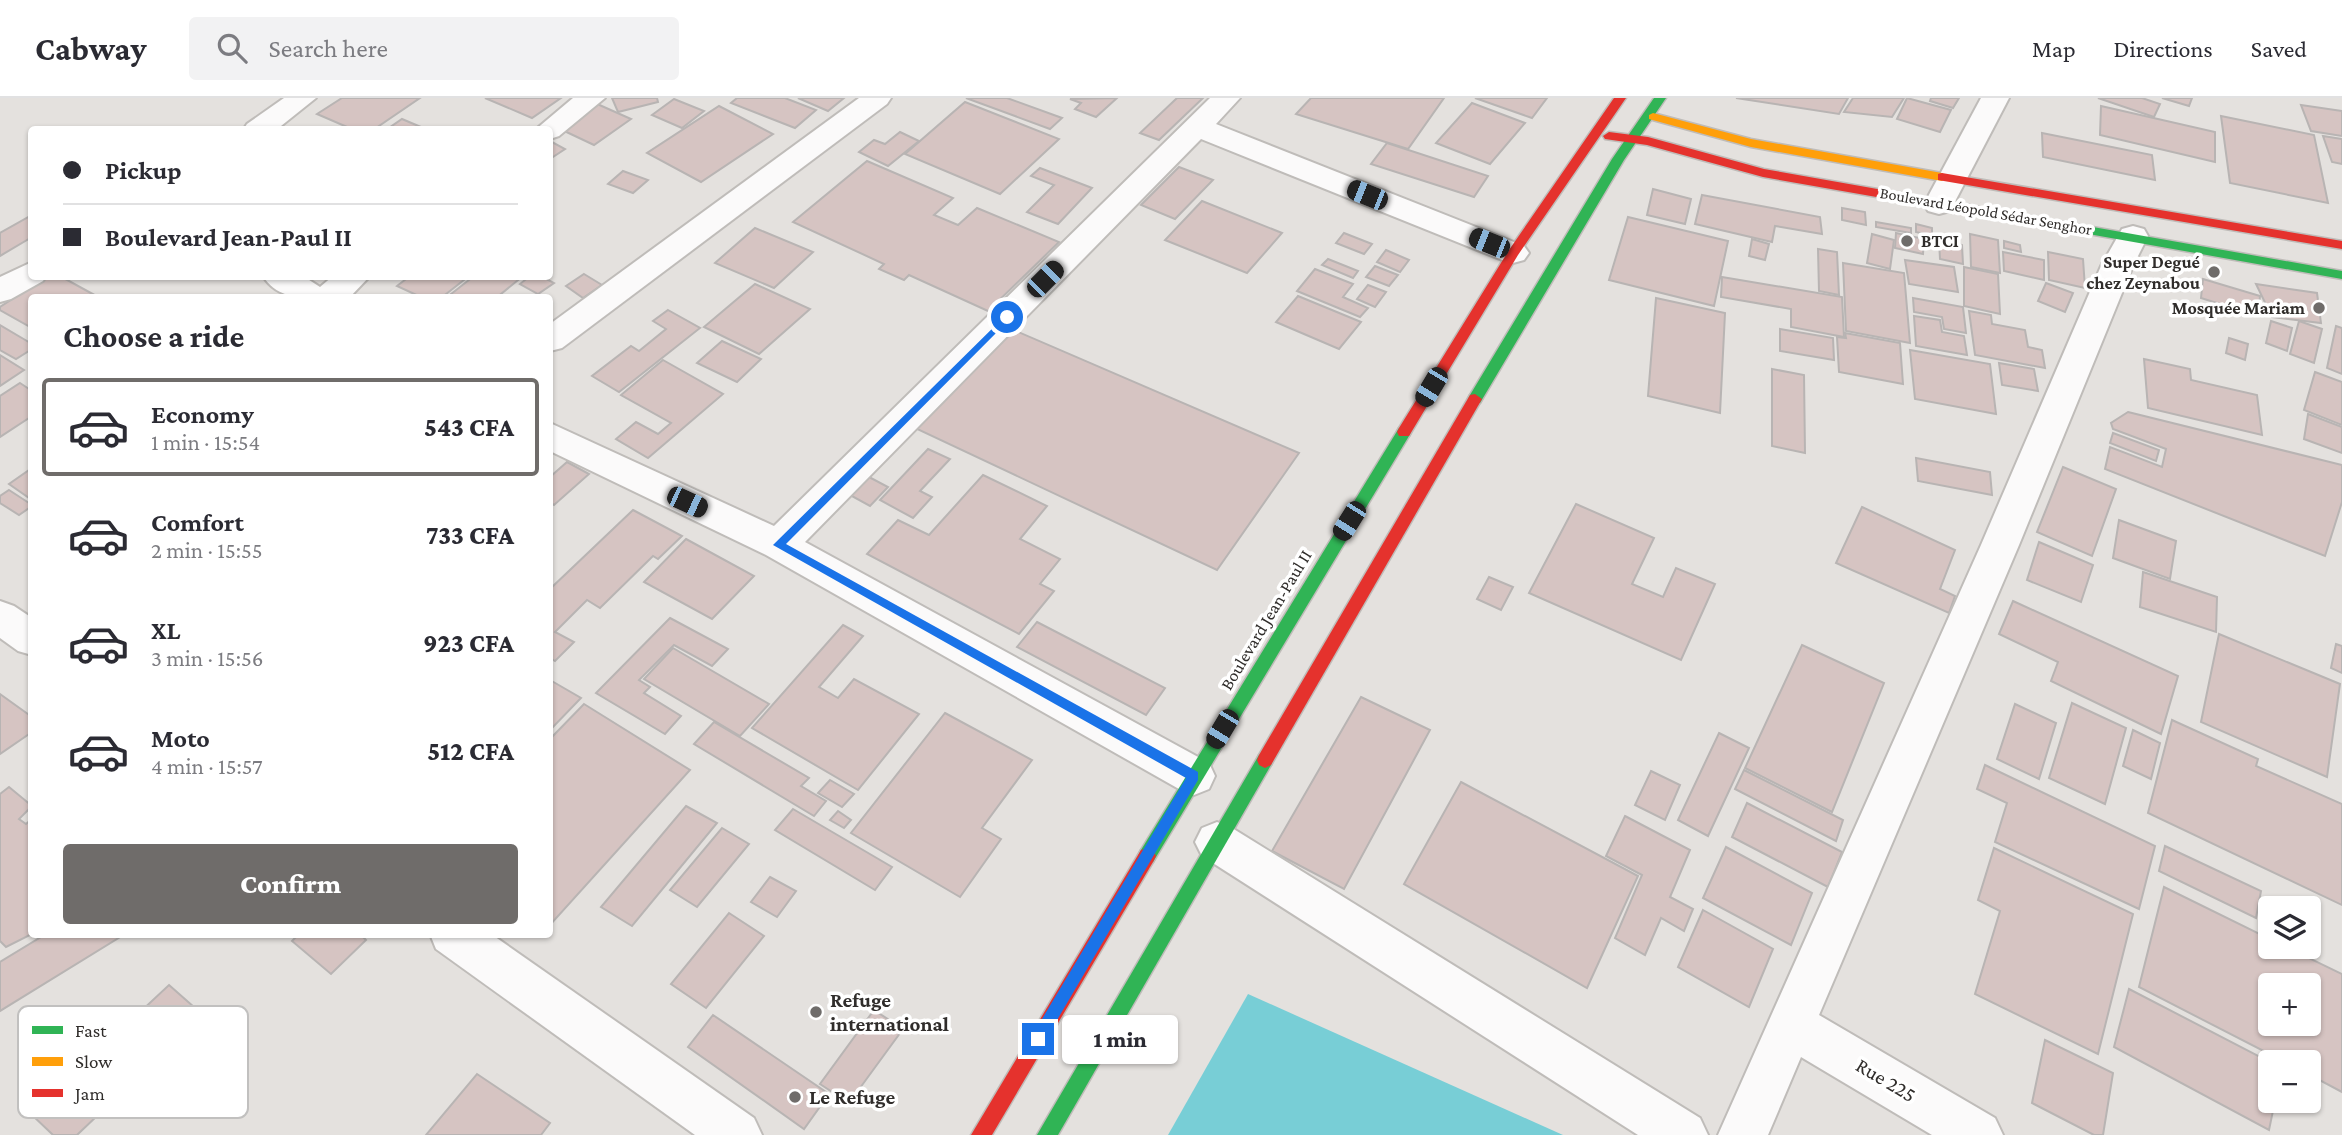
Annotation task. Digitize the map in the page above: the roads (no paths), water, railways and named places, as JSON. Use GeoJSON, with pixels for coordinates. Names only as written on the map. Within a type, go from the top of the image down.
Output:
{"type":"FeatureCollection","features":[{"type":"Feature","properties":{"kind":"main road","name":"Boulevard Jean-Paul II"},"geometry":{"type":"LineString","coordinates":[[981,1135],[1194,776],[1513,253],[1620,98]]}},
{"type":"Feature","properties":{"kind":"main road"},"geometry":{"type":"LineString","coordinates":[[1047,1135],[1618,159],[1660,98]]}},
{"type":"Feature","properties":{"kind":"main road"},"geometry":{"type":"LineString","coordinates":[[1696,113],[1751,143]]}},
{"type":"Feature","properties":{"kind":"main road","name":"Boulevard Léopold Sédar Senghor"},"geometry":{"type":"LineString","coordinates":[[1608,115],[1646,115],[2133,236],[2342,275]]}},
{"type":"Feature","properties":{"kind":"main road","name":"Boulevard Léopold Sédar Senghor"},"geometry":{"type":"LineString","coordinates":[[1594,136],[1633,137],[1731,168],[1945,190],[2342,245]]}},
{"type":"Feature","properties":{"kind":"main road"},"geometry":{"type":"LineString","coordinates":[[1618,159],[1641,163]]}},
{"type":"Feature","properties":{"kind":"main road"},"geometry":{"type":"LineString","coordinates":[[1698,171],[1731,168]]}},
{"type":"Feature","properties":{"kind":"street"},"geometry":{"type":"LineString","coordinates":[[263,126],[302,98]]}},
{"type":"Feature","properties":{"kind":"street"},"geometry":{"type":"LineString","coordinates":[[553,127],[591,98]]}},
{"type":"Feature","properties":{"kind":"street"},"geometry":{"type":"LineString","coordinates":[[553,338],[877,98]]}},
{"type":"Feature","properties":{"kind":"street"},"geometry":{"type":"LineString","coordinates":[[779,545],[1226,98]]}},
{"type":"Feature","properties":{"kind":"street"},"geometry":{"type":"LineString","coordinates":[[1945,190],[1995,98]]}},
{"type":"Feature","properties":{"kind":"street"},"geometry":{"type":"LineString","coordinates":[[1197,127],[1513,253]]}},
{"type":"Feature","properties":{"kind":"street"},"geometry":{"type":"LineString","coordinates":[[1743,1135],[1793,1026],[2117,266],[2133,236]]}},
{"type":"Feature","properties":{"kind":"street"},"geometry":{"type":"LineString","coordinates":[[0,291],[28,275]]}},
{"type":"Feature","properties":{"kind":"street"},"geometry":{"type":"LineString","coordinates":[[285,280],[307,294]]}},
{"type":"Feature","properties":{"kind":"street"},"geometry":{"type":"LineString","coordinates":[[332,294],[350,280]]}},
{"type":"Feature","properties":{"kind":"street"},"geometry":{"type":"LineString","coordinates":[[553,437],[779,545],[1194,776]]}},
{"type":"Feature","properties":{"kind":"street"},"geometry":{"type":"LineString","coordinates":[[0,617],[28,636]]}},
{"type":"Feature","properties":{"kind":"street"},"geometry":{"type":"LineString","coordinates":[[1217,842],[1683,1135]]}},
{"type":"Feature","properties":{"kind":"street"},"geometry":{"type":"LineString","coordinates":[[458,938],[737,1135]]}},
{"type":"Feature","properties":{"kind":"street","name":"Rue 225"},"geometry":{"type":"LineString","coordinates":[[1793,1026],[1978,1135]]}},
{"type":"Feature","properties":{"kind":"water"},"geometry":{"type":"Polygon","coordinates":[[[1248,994],[1563,1135],[1168,1135],[1248,994]]]}},
{"type":"Feature","properties":{"kind":"place","name":"BTCI"},"geometry":{"type":"Point","coordinates":[1907,241]}},
{"type":"Feature","properties":{"kind":"place","name":"Super Degué chez Zeynabou"},"geometry":{"type":"Point","coordinates":[2214,272]}},
{"type":"Feature","properties":{"kind":"place","name":"Mosquée Mariam"},"geometry":{"type":"Point","coordinates":[2319,308]}},
{"type":"Feature","properties":{"kind":"place","name":"Refuge international"},"geometry":{"type":"Point","coordinates":[816,1012]}},
{"type":"Feature","properties":{"kind":"place","name":"Le Refuge"},"geometry":{"type":"Point","coordinates":[795,1097]}}]}
